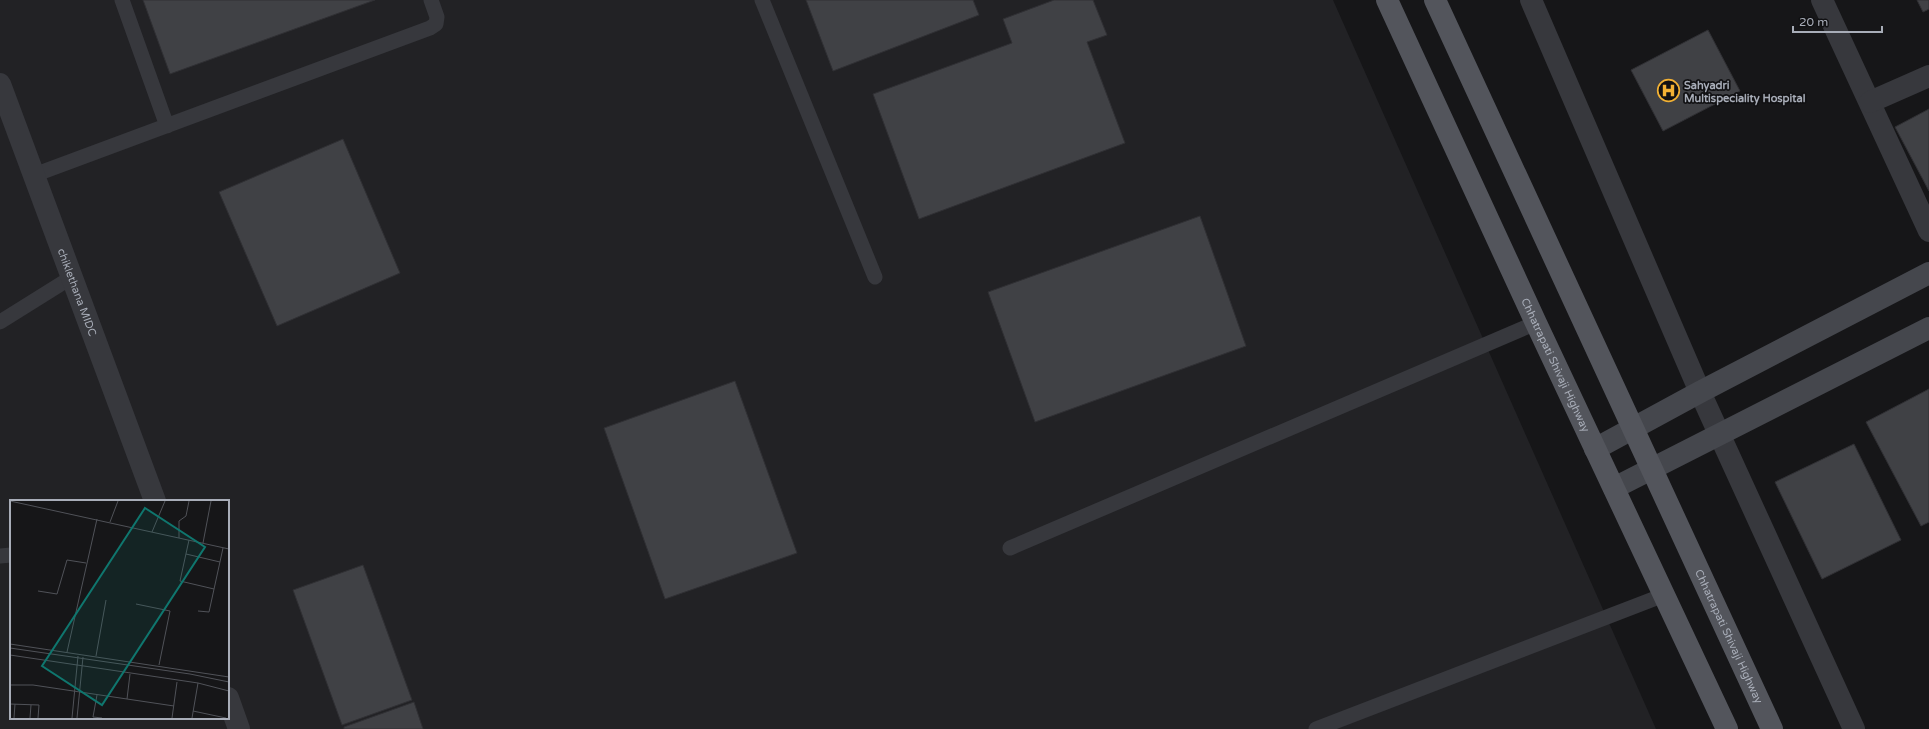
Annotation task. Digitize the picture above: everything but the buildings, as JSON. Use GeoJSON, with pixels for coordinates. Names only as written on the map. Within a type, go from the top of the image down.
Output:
{"type":"FeatureCollection","features":[{"type":"Feature","properties":{"kind":"main road","name":"Chhatrapati Shivaji Highway"},"geometry":{"type":"LineString","coordinates":[[1387,0],[1536,323],[1727,729]]}},
{"type":"Feature","properties":{"kind":"main road","name":"Chhatrapati Shivaji Highway"},"geometry":{"type":"LineString","coordinates":[[1435,0],[1772,729]]}},
{"type":"Feature","properties":{"kind":"street"},"geometry":{"type":"LineString","coordinates":[[1531,0],[1700,392],[1854,729]]}},
{"type":"Feature","properties":{"kind":"street"},"geometry":{"type":"LineString","coordinates":[[1822,0],[1929,231]]}},
{"type":"Feature","properties":{"kind":"street"},"geometry":{"type":"LineString","coordinates":[[1870,102],[1929,76]]}},
{"type":"Feature","properties":{"kind":"street","name":"chiklethana MIDC"},"geometry":{"type":"LineString","coordinates":[[0,84],[155,500]]}},
{"type":"Feature","properties":{"kind":"street"},"geometry":{"type":"LineString","coordinates":[[1595,449],[1700,392],[1929,273]]}},
{"type":"Feature","properties":{"kind":"street"},"geometry":{"type":"LineString","coordinates":[[1614,488],[1929,328]]}},
{"type":"Feature","properties":{"kind":"street"},"geometry":{"type":"LineString","coordinates":[[229,701],[239,729]]}},
{"type":"Feature","properties":{"kind":"lane"},"geometry":{"type":"LineString","coordinates":[[122,0],[167,126]]}},
{"type":"Feature","properties":{"kind":"lane"},"geometry":{"type":"LineString","coordinates":[[34,175],[430,28],[436,24],[437,17],[431,0]]}},
{"type":"Feature","properties":{"kind":"lane"},"geometry":{"type":"LineString","coordinates":[[762,0],[875,277]]}},
{"type":"Feature","properties":{"kind":"lane"},"geometry":{"type":"LineString","coordinates":[[0,322],[72,277]]}},
{"type":"Feature","properties":{"kind":"lane"},"geometry":{"type":"LineString","coordinates":[[1010,548],[1536,323]]}},
{"type":"Feature","properties":{"kind":"lane"},"geometry":{"type":"LineString","coordinates":[[0,556],[10,555]]}},
{"type":"Feature","properties":{"kind":"lane"},"geometry":{"type":"LineString","coordinates":[[1316,729],[1664,595]]}},
{"type":"Feature","properties":{"kind":"shaded area"},"geometry":{"type":"Polygon","coordinates":[[[0,0],[1333,0],[1656,729],[0,729],[0,0]]]}},
{"type":"Feature","properties":{"kind":"place","name":"Sahyadri Multispeciality Hospital"},"geometry":{"type":"Point","coordinates":[1668,91]}}]}
